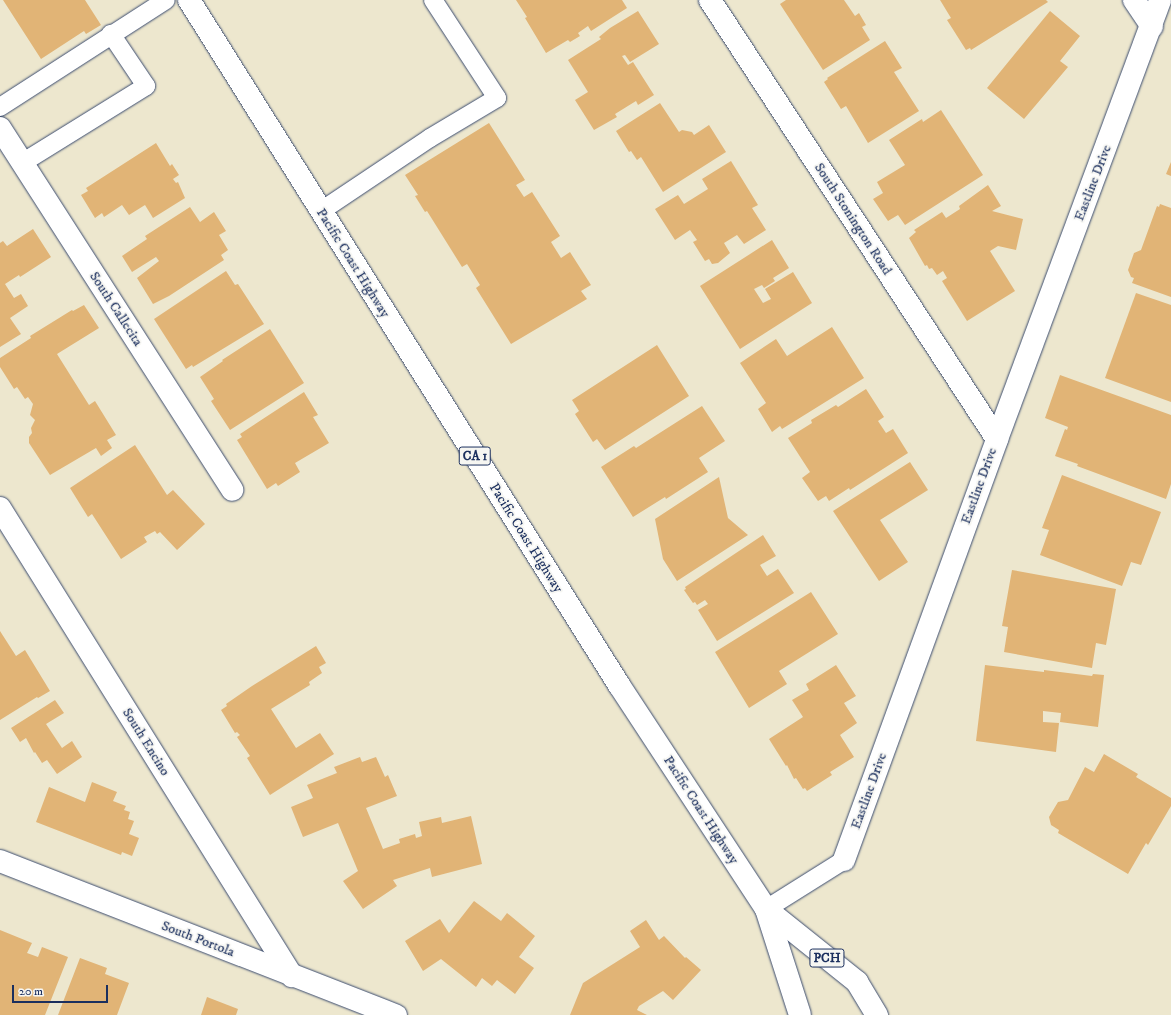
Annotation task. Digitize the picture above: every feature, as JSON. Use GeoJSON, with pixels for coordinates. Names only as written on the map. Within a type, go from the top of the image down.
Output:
{"type":"FeatureCollection","features":[{"type":"Feature","properties":{"kind":"main road","name":"Pacific Coast Highway"},"geometry":{"type":"LineString","coordinates":[[189,0],[619,685],[766,909],[800,1015]]}},
{"type":"Feature","properties":{"kind":"main road","name":"South Stonington Road"},"geometry":{"type":"LineString","coordinates":[[710,0],[997,439]]}},
{"type":"Feature","properties":{"kind":"main road"},"geometry":{"type":"LineString","coordinates":[[1134,0],[1152,27]]}},
{"type":"Feature","properties":{"kind":"main road","name":"Eastline Drive"},"geometry":{"type":"LineString","coordinates":[[844,860],[997,439],[1152,27],[1160,0]]}},
{"type":"Feature","properties":{"kind":"main road","name":"South Callecita"},"geometry":{"type":"LineString","coordinates":[[0,128],[232,490]]}},
{"type":"Feature","properties":{"kind":"main road","name":"South Encino"},"geometry":{"type":"LineString","coordinates":[[0,508],[292,976]]}},
{"type":"Feature","properties":{"kind":"main road","name":"South Portola"},"geometry":{"type":"LineString","coordinates":[[0,861],[292,976],[396,1015]]}},
{"type":"Feature","properties":{"kind":"main road","name":"Pacific Coast Highway"},"geometry":{"type":"LineString","coordinates":[[766,909],[857,982],[877,1015]]}},
{"type":"Feature","properties":{"kind":"lane"},"geometry":{"type":"LineString","coordinates":[[0,106],[166,0]]}},
{"type":"Feature","properties":{"kind":"lane"},"geometry":{"type":"LineString","coordinates":[[321,212],[430,138],[497,98],[433,0]]}},
{"type":"Feature","properties":{"kind":"lane"},"geometry":{"type":"LineString","coordinates":[[22,163],[146,86],[111,34]]}},
{"type":"Feature","properties":{"kind":"lane","name":"Eastline Drive"},"geometry":{"type":"LineString","coordinates":[[766,909],[844,860]]}},
{"type":"Feature","properties":{"kind":"building"},"geometry":{"type":"Polygon","coordinates":[[[3,0],[85,0],[101,25],[86,34],[84,31],[41,59],[3,0]]]}},
{"type":"Feature","properties":{"kind":"building"},"geometry":{"type":"Polygon","coordinates":[[[516,0],[622,0],[627,8],[591,31],[588,26],[578,33],[580,36],[570,42],[568,40],[546,53],[516,0]]]}},
{"type":"Feature","properties":{"kind":"building"},"geometry":{"type":"Polygon","coordinates":[[[786,0],[844,0],[855,16],[859,13],[866,25],[862,27],[870,40],[823,70],[780,4],[786,0]]]}},
{"type":"Feature","properties":{"kind":"building"},"geometry":{"type":"Polygon","coordinates":[[[940,0],[1046,0],[1048,2],[971,50],[970,48],[966,50],[947,20],[951,18],[940,0]]]}},
{"type":"Feature","properties":{"kind":"building"},"geometry":{"type":"Polygon","coordinates":[[[638,11],[659,44],[630,62],[625,55],[622,56],[628,65],[633,62],[654,95],[638,105],[636,101],[615,114],[617,117],[594,130],[575,100],[588,92],[568,60],[601,39],[599,37],[610,28],[638,11]]]}},
{"type":"Feature","properties":{"kind":"building"},"geometry":{"type":"Polygon","coordinates":[[[1050,11],[1080,36],[1060,61],[1068,67],[1024,119],[987,88],[1050,11]]]}},
{"type":"Feature","properties":{"kind":"building"},"geometry":{"type":"Polygon","coordinates":[[[885,41],[902,68],[894,72],[919,111],[868,143],[846,106],[841,109],[824,82],[828,79],[827,78],[885,41]]]}},
{"type":"Feature","properties":{"kind":"building"},"geometry":{"type":"Polygon","coordinates":[[[660,103],[679,132],[682,130],[692,132],[694,135],[709,125],[726,152],[663,192],[641,157],[637,160],[631,151],[629,152],[616,131],[660,103]]]}},
{"type":"Feature","properties":{"kind":"building"},"geometry":{"type":"Polygon","coordinates":[[[941,110],[983,175],[905,225],[898,215],[888,221],[873,199],[883,193],[877,182],[905,165],[889,140],[922,119],[923,122],[941,110]]]}},
{"type":"Feature","properties":{"kind":"building"},"geometry":{"type":"Polygon","coordinates":[[[489,123],[525,180],[516,185],[524,197],[532,192],[560,236],[551,242],[561,258],[570,252],[591,285],[581,291],[587,299],[511,344],[476,288],[480,285],[467,264],[462,267],[427,211],[425,212],[415,196],[418,195],[405,175],[489,123]]]}},
{"type":"Feature","properties":{"kind":"building"},"geometry":{"type":"Polygon","coordinates":[[[156,143],[170,166],[172,164],[179,175],[173,179],[176,183],[178,182],[185,198],[153,218],[145,205],[129,215],[122,205],[104,217],[102,213],[95,218],[81,195],[88,191],[86,188],[156,143]]]}},
{"type":"Feature","properties":{"kind":"building"},"geometry":{"type":"Polygon","coordinates":[[[731,161],[758,205],[752,208],[766,230],[744,244],[737,235],[724,243],[730,253],[718,263],[712,264],[709,259],[705,261],[693,242],[697,240],[690,230],[675,240],[655,209],[678,195],[684,204],[708,189],[702,179],[731,161]]]}},
{"type":"Feature","properties":{"kind":"building"},"geometry":{"type":"Polygon","coordinates":[[[1171,162],[1171,176],[1166,174],[1171,162]]]}},
{"type":"Feature","properties":{"kind":"building"},"geometry":{"type":"Polygon","coordinates":[[[988,185],[1001,206],[992,211],[1023,219],[1016,250],[998,246],[990,251],[1015,291],[967,321],[942,281],[947,278],[943,271],[937,275],[932,268],[929,269],[927,265],[925,266],[909,238],[916,232],[914,230],[942,212],[946,218],[960,209],[959,206],[988,185]]]}},
{"type":"Feature","properties":{"kind":"building"},"geometry":{"type":"Polygon","coordinates":[[[1160,204],[1171,208],[1171,297],[1132,283],[1134,278],[1131,277],[1128,270],[1134,253],[1141,250],[1157,206],[1159,207],[1160,204]]]}},
{"type":"Feature","properties":{"kind":"building"},"geometry":{"type":"Polygon","coordinates":[[[190,207],[200,222],[214,212],[226,231],[219,235],[228,250],[221,255],[224,260],[169,296],[153,304],[137,278],[159,261],[156,257],[132,272],[122,256],[147,239],[145,236],[190,207]]]}},
{"type":"Feature","properties":{"kind":"building"},"geometry":{"type":"Polygon","coordinates":[[[33,229],[51,257],[20,277],[19,275],[5,284],[14,298],[21,294],[28,306],[10,318],[21,334],[0,347],[0,243],[3,241],[7,246],[33,229]]]}},
{"type":"Feature","properties":{"kind":"building"},"geometry":{"type":"Polygon","coordinates":[[[772,240],[789,268],[773,278],[775,281],[764,288],[762,285],[754,289],[763,303],[771,299],[765,289],[793,272],[812,303],[740,349],[700,286],[772,240]]]}},
{"type":"Feature","properties":{"kind":"building"},"geometry":{"type":"Polygon","coordinates":[[[226,271],[235,285],[238,284],[264,324],[193,367],[192,365],[186,369],[154,319],[226,271]]]}},
{"type":"Feature","properties":{"kind":"building"},"geometry":{"type":"Polygon","coordinates":[[[1136,293],[1171,305],[1171,402],[1105,378],[1136,293]]]}},
{"type":"Feature","properties":{"kind":"building"},"geometry":{"type":"Polygon","coordinates":[[[84,305],[99,328],[57,354],[89,405],[95,401],[116,435],[107,440],[112,448],[101,456],[96,448],[50,475],[29,443],[29,437],[32,433],[31,428],[35,420],[30,415],[33,404],[28,397],[25,399],[17,387],[14,389],[0,367],[0,358],[31,338],[30,336],[72,310],[73,311],[84,305]]]}},
{"type":"Feature","properties":{"kind":"building"},"geometry":{"type":"Polygon","coordinates":[[[832,327],[864,378],[782,429],[780,426],[772,432],[758,409],[766,403],[740,363],[776,339],[787,356],[832,327]]]}},
{"type":"Feature","properties":{"kind":"building"},"geometry":{"type":"Polygon","coordinates":[[[270,329],[304,383],[230,430],[211,401],[214,399],[200,377],[223,361],[222,360],[270,329]]]}},
{"type":"Feature","properties":{"kind":"building"},"geometry":{"type":"Polygon","coordinates":[[[657,345],[689,396],[605,450],[597,439],[593,442],[575,414],[579,411],[572,400],[657,345]]]}},
{"type":"Feature","properties":{"kind":"building"},"geometry":{"type":"Polygon","coordinates":[[[1060,375],[1171,415],[1171,484],[1166,499],[1077,466],[1078,464],[1055,456],[1065,429],[1067,430],[1068,427],[1045,418],[1060,375]]]}},
{"type":"Feature","properties":{"kind":"building"},"geometry":{"type":"Polygon","coordinates":[[[866,389],[884,417],[878,421],[886,433],[893,429],[908,453],[850,490],[849,488],[829,501],[826,496],[818,501],[802,478],[810,472],[788,438],[812,423],[811,420],[836,405],[838,407],[866,389]]]}},
{"type":"Feature","properties":{"kind":"building"},"geometry":{"type":"Polygon","coordinates":[[[304,392],[318,415],[313,417],[329,443],[295,463],[300,472],[278,486],[276,483],[267,489],[237,440],[242,437],[240,434],[304,392]]]}},
{"type":"Feature","properties":{"kind":"building"},"geometry":{"type":"Polygon","coordinates":[[[702,406],[725,441],[699,458],[708,472],[666,499],[665,497],[633,517],[601,467],[634,446],[636,448],[702,406]]]}},
{"type":"Feature","properties":{"kind":"building"},"geometry":{"type":"Polygon","coordinates":[[[135,445],[167,495],[173,490],[205,524],[177,550],[160,532],[157,534],[155,531],[144,537],[147,542],[121,559],[92,514],[88,517],[70,488],[135,445]]]}},
{"type":"Feature","properties":{"kind":"building"},"geometry":{"type":"Polygon","coordinates":[[[910,462],[928,490],[880,520],[908,562],[879,581],[833,511],[910,462]]]}},
{"type":"Feature","properties":{"kind":"building"},"geometry":{"type":"Polygon","coordinates":[[[1062,475],[1161,512],[1141,565],[1131,562],[1122,586],[1040,555],[1049,530],[1042,528],[1062,475]]]}},
{"type":"Feature","properties":{"kind":"building"},"geometry":{"type":"Polygon","coordinates":[[[719,477],[728,518],[748,535],[677,581],[663,559],[655,519],[719,477]]]}},
{"type":"Feature","properties":{"kind":"building"},"geometry":{"type":"Polygon","coordinates":[[[763,535],[776,556],[760,565],[767,576],[778,569],[794,593],[717,641],[698,610],[708,604],[705,600],[697,605],[695,602],[693,603],[684,590],[686,589],[685,587],[763,535]]]}},
{"type":"Feature","properties":{"kind":"building"},"geometry":{"type":"Polygon","coordinates":[[[1012,570],[1116,589],[1106,645],[1096,643],[1092,668],[1004,652],[1008,627],[1002,626],[1012,570]]]}},
{"type":"Feature","properties":{"kind":"building"},"geometry":{"type":"Polygon","coordinates":[[[811,592],[838,634],[779,671],[787,684],[749,708],[715,652],[811,592]]]}},
{"type":"Feature","properties":{"kind":"building"},"geometry":{"type":"Polygon","coordinates":[[[0,631],[16,656],[25,650],[50,691],[38,698],[37,697],[0,720],[0,631]]]}},
{"type":"Feature","properties":{"kind":"building"},"geometry":{"type":"Polygon","coordinates":[[[316,646],[326,663],[319,667],[322,673],[309,682],[310,685],[271,709],[296,748],[320,733],[334,754],[270,795],[247,758],[250,756],[237,737],[240,735],[237,732],[235,733],[221,710],[227,706],[226,704],[252,686],[316,646]]]}},
{"type":"Feature","properties":{"kind":"building"},"geometry":{"type":"Polygon","coordinates":[[[836,665],[856,696],[844,703],[857,723],[840,735],[854,757],[830,772],[832,775],[807,791],[805,788],[803,789],[796,778],[794,779],[787,765],[786,766],[769,739],[803,717],[792,700],[809,690],[806,684],[836,665]]]}},
{"type":"Feature","properties":{"kind":"building"},"geometry":{"type":"Polygon","coordinates":[[[985,665],[1044,672],[1044,670],[1092,676],[1093,674],[1104,675],[1098,727],[1060,722],[1061,713],[1043,711],[1043,722],[1059,723],[1056,752],[976,741],[985,665]]]}},
{"type":"Feature","properties":{"kind":"building"},"geometry":{"type":"Polygon","coordinates":[[[55,700],[64,713],[46,724],[62,748],[72,741],[82,757],[57,774],[47,760],[42,763],[35,752],[34,753],[26,738],[20,742],[11,728],[55,700]]]}},
{"type":"Feature","properties":{"kind":"building"},"geometry":{"type":"Polygon","coordinates":[[[1104,754],[1138,774],[1136,777],[1171,798],[1171,806],[1148,845],[1146,843],[1128,874],[1058,833],[1059,830],[1051,825],[1049,817],[1058,802],[1068,800],[1085,767],[1094,772],[1104,754]]]}},
{"type":"Feature","properties":{"kind":"building"},"geometry":{"type":"Polygon","coordinates":[[[360,757],[362,762],[376,757],[385,777],[388,775],[397,796],[366,808],[383,849],[400,843],[399,839],[415,834],[416,838],[422,836],[419,822],[441,817],[442,823],[471,816],[482,864],[432,877],[430,868],[393,880],[397,886],[363,909],[343,881],[358,871],[338,823],[303,837],[291,807],[313,798],[307,785],[337,773],[334,767],[360,757]]]}},
{"type":"Feature","properties":{"kind":"building"},"geometry":{"type":"Polygon","coordinates":[[[92,782],[117,792],[113,801],[126,806],[124,810],[130,812],[128,819],[134,821],[129,834],[139,838],[132,856],[122,852],[121,855],[36,822],[49,787],[85,802],[92,782]]]}},
{"type":"Feature","properties":{"kind":"building"},"geometry":{"type":"Polygon","coordinates":[[[474,901],[501,921],[507,913],[535,936],[519,957],[534,968],[515,994],[497,980],[492,986],[482,978],[476,987],[441,959],[423,971],[405,941],[440,919],[449,933],[474,901]]]}},
{"type":"Feature","properties":{"kind":"building"},"geometry":{"type":"Polygon","coordinates":[[[646,920],[659,940],[664,936],[685,958],[686,957],[701,970],[673,1000],[663,991],[639,1006],[637,1010],[647,1015],[570,1015],[583,983],[640,947],[630,931],[646,920]]]}},
{"type":"Feature","properties":{"kind":"building"},"geometry":{"type":"Polygon","coordinates":[[[0,930],[32,943],[27,953],[38,957],[42,947],[68,957],[45,1015],[0,1015],[0,930]]]}},
{"type":"Feature","properties":{"kind":"building"},"geometry":{"type":"Polygon","coordinates":[[[80,958],[107,968],[105,974],[129,983],[117,1015],[58,1015],[80,958]]]}},
{"type":"Feature","properties":{"kind":"building"},"geometry":{"type":"Polygon","coordinates":[[[207,997],[238,1009],[236,1015],[201,1015],[207,997]]]}}]}
